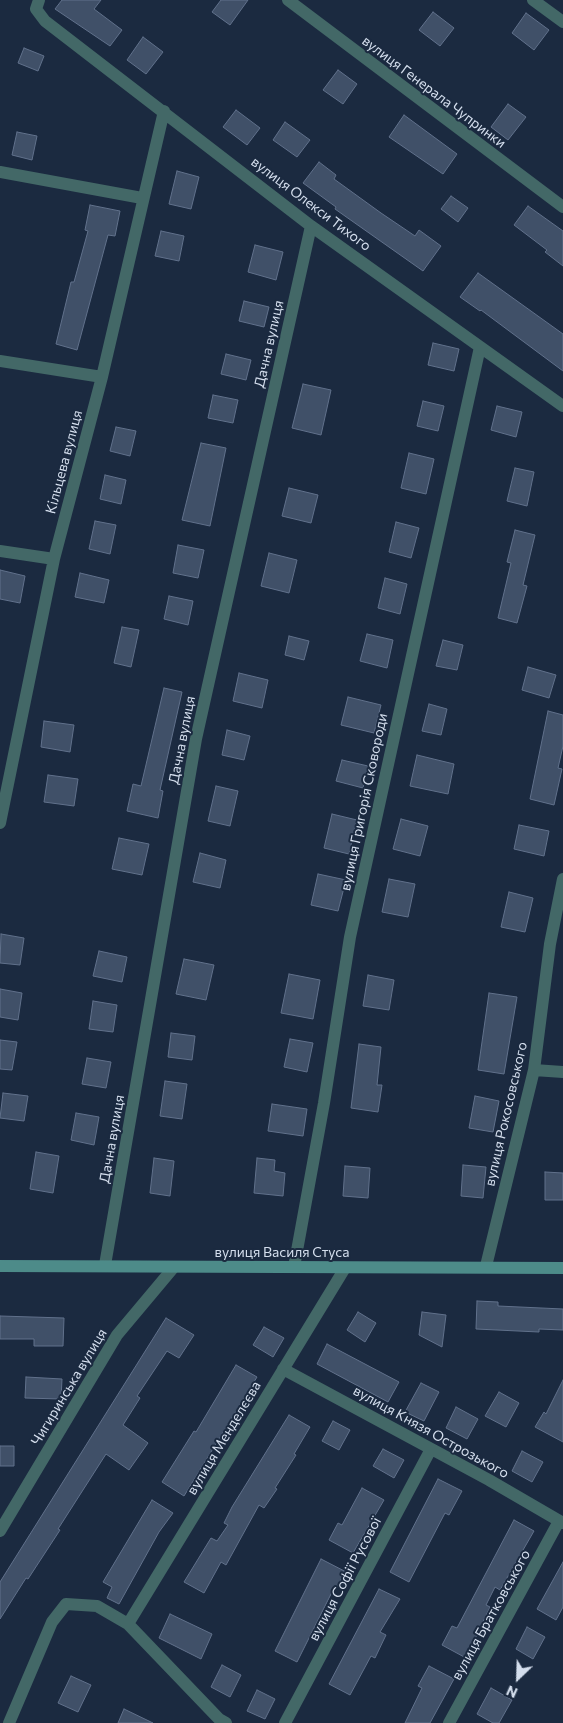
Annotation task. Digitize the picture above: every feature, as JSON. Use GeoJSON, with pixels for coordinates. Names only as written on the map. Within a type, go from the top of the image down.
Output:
{"type":"FeatureCollection","features":[{"type":"Feature","properties":{"kind":"street","name":"вулиця Олекси Тихого"},"geometry":{"type":"LineString","coordinates":[[39,0],[36,9],[45,21],[164,110],[311,226],[563,406]]}},
{"type":"Feature","properties":{"kind":"street","name":"вулиця Генерала Чупринки"},"geometry":{"type":"LineString","coordinates":[[288,0],[563,207]]}},
{"type":"Feature","properties":{"kind":"street"},"geometry":{"type":"LineString","coordinates":[[533,0],[563,22]]}},
{"type":"Feature","properties":{"kind":"street","name":"Кільцева вулиця"},"geometry":{"type":"LineString","coordinates":[[0,823],[54,559],[102,377],[142,198],[164,110]]}},
{"type":"Feature","properties":{"kind":"street"},"geometry":{"type":"LineString","coordinates":[[0,172],[142,198]]}},
{"type":"Feature","properties":{"kind":"street","name":"Дачна вулиця"},"geometry":{"type":"LineString","coordinates":[[105,1265],[196,739],[311,226]]}},
{"type":"Feature","properties":{"kind":"street","name":"вулиця Григорія Сковороди"},"geometry":{"type":"LineString","coordinates":[[294,1267],[324,1103],[350,937],[480,347]]}},
{"type":"Feature","properties":{"kind":"street"},"geometry":{"type":"LineString","coordinates":[[0,361],[102,377]]}},
{"type":"Feature","properties":{"kind":"street"},"geometry":{"type":"LineString","coordinates":[[0,550],[54,559]]}},
{"type":"Feature","properties":{"kind":"street","name":"вулиця Рокосовського"},"geometry":{"type":"LineString","coordinates":[[486,1266],[534,1070],[556,945],[563,879]]}},
{"type":"Feature","properties":{"kind":"street"},"geometry":{"type":"LineString","coordinates":[[534,1070],[563,1072]]}},
{"type":"Feature","properties":{"kind":"street","name":"вулиця Василя Стуса"},"geometry":{"type":"LineString","coordinates":[[0,1266],[105,1265],[345,1268],[486,1266],[563,1268]]}},
{"type":"Feature","properties":{"kind":"street","name":"Чигиринська вулиця"},"geometry":{"type":"LineString","coordinates":[[0,1531],[6,1511],[117,1335],[174,1267]]}},
{"type":"Feature","properties":{"kind":"street","name":"вулиця Менделєєва"},"geometry":{"type":"LineString","coordinates":[[128,1624],[345,1268]]}},
{"type":"Feature","properties":{"kind":"street","name":"вулиця Князя Острозького"},"geometry":{"type":"LineString","coordinates":[[283,1369],[561,1522]]}},
{"type":"Feature","properties":{"kind":"street","name":"вулиця Софії Русової"},"geometry":{"type":"LineString","coordinates":[[284,1723],[431,1449]]}},
{"type":"Feature","properties":{"kind":"street","name":"вулиця Братковського"},"geometry":{"type":"LineString","coordinates":[[449,1723],[561,1522]]}},
{"type":"Feature","properties":{"kind":"street"},"geometry":{"type":"LineString","coordinates":[[9,1723],[52,1622],[66,1604],[97,1606],[128,1624],[219,1719],[226,1723]]}},
{"type":"Feature","properties":{"kind":"building"},"geometry":{"type":"Polygon","coordinates":[[[62,0],[101,0],[94,9],[122,30],[110,46],[55,9],[62,0]]]}},
{"type":"Feature","properties":{"kind":"building"},"geometry":{"type":"Polygon","coordinates":[[[221,0],[248,0],[230,25],[212,12],[221,0]]]}},
{"type":"Feature","properties":{"kind":"building"},"geometry":{"type":"Polygon","coordinates":[[[433,12],[454,28],[440,46],[419,30],[433,12]]]}},
{"type":"Feature","properties":{"kind":"building"},"geometry":{"type":"Polygon","coordinates":[[[526,13],[549,30],[534,50],[512,33],[526,13]]]}},
{"type":"Feature","properties":{"kind":"building"},"geometry":{"type":"Polygon","coordinates":[[[143,37],[163,52],[146,74],[127,60],[143,37]]]}},
{"type":"Feature","properties":{"kind":"building"},"geometry":{"type":"Polygon","coordinates":[[[24,48],[44,56],[38,71],[18,63],[24,48]]]}},
{"type":"Feature","properties":{"kind":"building"},"geometry":{"type":"Polygon","coordinates":[[[338,70],[357,84],[343,104],[323,90],[338,70]]]}},
{"type":"Feature","properties":{"kind":"building"},"geometry":{"type":"Polygon","coordinates":[[[508,104],[526,117],[508,140],[491,127],[508,104]]]}},
{"type":"Feature","properties":{"kind":"building"},"geometry":{"type":"Polygon","coordinates":[[[236,110],[260,128],[247,145],[223,127],[236,110]]]}},
{"type":"Feature","properties":{"kind":"building"},"geometry":{"type":"Polygon","coordinates":[[[404,115],[457,154],[443,174],[389,137],[404,115]]]}},
{"type":"Feature","properties":{"kind":"building"},"geometry":{"type":"Polygon","coordinates":[[[285,122],[310,140],[297,157],[273,140],[285,122]]]}},
{"type":"Feature","properties":{"kind":"building"},"geometry":{"type":"Polygon","coordinates":[[[17,132],[37,136],[32,160],[12,155],[17,132]]]}},
{"type":"Feature","properties":{"kind":"building"},"geometry":{"type":"Polygon","coordinates":[[[319,162],[336,175],[334,179],[381,213],[415,236],[419,230],[441,246],[423,271],[335,209],[336,207],[303,183],[319,162]]]}},
{"type":"Feature","properties":{"kind":"building"},"geometry":{"type":"Polygon","coordinates":[[[177,171],[199,177],[191,209],[169,204],[177,171]]]}},
{"type":"Feature","properties":{"kind":"building"},"geometry":{"type":"Polygon","coordinates":[[[451,196],[468,208],[458,222],[441,209],[451,196]]]}},
{"type":"Feature","properties":{"kind":"building"},"geometry":{"type":"Polygon","coordinates":[[[90,205],[120,211],[115,236],[108,235],[77,350],[56,344],[71,282],[74,282],[88,231],[85,230],[90,205]]]}},
{"type":"Feature","properties":{"kind":"building"},"geometry":{"type":"Polygon","coordinates":[[[528,206],[563,231],[563,266],[545,252],[547,250],[514,225],[528,206]]]}},
{"type":"Feature","properties":{"kind":"building"},"geometry":{"type":"Polygon","coordinates":[[[161,231],[184,236],[179,261],[155,256],[161,231]]]}},
{"type":"Feature","properties":{"kind":"building"},"geometry":{"type":"Polygon","coordinates":[[[255,245],[283,252],[276,280],[248,272],[255,245]]]}},
{"type":"Feature","properties":{"kind":"building"},"geometry":{"type":"Polygon","coordinates":[[[478,273],[563,334],[563,371],[481,310],[460,297],[478,273]]]}},
{"type":"Feature","properties":{"kind":"building"},"geometry":{"type":"Polygon","coordinates":[[[244,301],[269,307],[264,327],[239,321],[244,301]]]}},
{"type":"Feature","properties":{"kind":"building"},"geometry":{"type":"Polygon","coordinates":[[[433,343],[459,349],[454,371],[428,365],[433,343]]]}},
{"type":"Feature","properties":{"kind":"building"},"geometry":{"type":"Polygon","coordinates":[[[226,354],[251,360],[246,380],[221,374],[226,354]]]}},
{"type":"Feature","properties":{"kind":"building"},"geometry":{"type":"Polygon","coordinates":[[[303,384],[331,390],[321,435],[292,428],[303,384]]]}},
{"type":"Feature","properties":{"kind":"building"},"geometry":{"type":"Polygon","coordinates":[[[213,395],[238,400],[233,423],[208,418],[213,395]]]}},
{"type":"Feature","properties":{"kind":"building"},"geometry":{"type":"Polygon","coordinates":[[[423,401],[444,406],[438,431],[417,426],[423,401]]]}},
{"type":"Feature","properties":{"kind":"building"},"geometry":{"type":"Polygon","coordinates":[[[497,406],[522,412],[516,437],[491,430],[497,406]]]}},
{"type":"Feature","properties":{"kind":"building"},"geometry":{"type":"Polygon","coordinates":[[[116,427],[136,431],[130,456],[110,451],[116,427]]]}},
{"type":"Feature","properties":{"kind":"building"},"geometry":{"type":"Polygon","coordinates":[[[201,443],[226,448],[210,526],[182,520],[201,443]]]}},
{"type":"Feature","properties":{"kind":"building"},"geometry":{"type":"Polygon","coordinates":[[[409,453],[434,459],[426,494],[401,488],[409,453]]]}},
{"type":"Feature","properties":{"kind":"building"},"geometry":{"type":"Polygon","coordinates":[[[515,468],[534,472],[527,506],[507,501],[515,468]]]}},
{"type":"Feature","properties":{"kind":"building"},"geometry":{"type":"Polygon","coordinates":[[[105,475],[126,480],[121,504],[100,499],[105,475]]]}},
{"type":"Feature","properties":{"kind":"building"},"geometry":{"type":"Polygon","coordinates":[[[289,488],[318,495],[311,523],[282,516],[289,488]]]}},
{"type":"Feature","properties":{"kind":"building"},"geometry":{"type":"Polygon","coordinates":[[[95,521],[116,525],[110,554],[89,549],[95,521]]]}},
{"type":"Feature","properties":{"kind":"building"},"geometry":{"type":"Polygon","coordinates":[[[396,522],[419,528],[411,558],[389,552],[396,522]]]}},
{"type":"Feature","properties":{"kind":"building"},"geometry":{"type":"Polygon","coordinates":[[[515,530],[535,535],[523,585],[527,586],[517,623],[498,618],[511,563],[507,562],[515,530]]]}},
{"type":"Feature","properties":{"kind":"building"},"geometry":{"type":"Polygon","coordinates":[[[178,545],[204,550],[198,578],[173,573],[178,545]]]}},
{"type":"Feature","properties":{"kind":"building"},"geometry":{"type":"Polygon","coordinates":[[[269,553],[297,560],[289,593],[261,586],[269,553]]]}},
{"type":"Feature","properties":{"kind":"building"},"geometry":{"type":"Polygon","coordinates":[[[0,570],[25,576],[20,603],[0,599],[0,570]]]}},
{"type":"Feature","properties":{"kind":"building"},"geometry":{"type":"Polygon","coordinates":[[[80,573],[109,580],[104,603],[75,597],[80,573]]]}},
{"type":"Feature","properties":{"kind":"building"},"geometry":{"type":"Polygon","coordinates":[[[385,578],[407,584],[400,614],[378,608],[385,578]]]}},
{"type":"Feature","properties":{"kind":"building"},"geometry":{"type":"Polygon","coordinates":[[[169,596],[193,601],[188,625],[164,619],[169,596]]]}},
{"type":"Feature","properties":{"kind":"building"},"geometry":{"type":"Polygon","coordinates":[[[122,627],[139,630],[131,667],[114,663],[122,627]]]}},
{"type":"Feature","properties":{"kind":"building"},"geometry":{"type":"Polygon","coordinates":[[[367,634],[393,640],[387,668],[360,661],[367,634]]]}},
{"type":"Feature","properties":{"kind":"building"},"geometry":{"type":"Polygon","coordinates":[[[289,636],[309,641],[304,660],[285,655],[289,636]]]}},
{"type":"Feature","properties":{"kind":"building"},"geometry":{"type":"Polygon","coordinates":[[[443,640],[463,645],[457,670],[436,666],[443,640]]]}},
{"type":"Feature","properties":{"kind":"building"},"geometry":{"type":"Polygon","coordinates":[[[528,667],[556,675],[549,698],[522,690],[528,667]]]}},
{"type":"Feature","properties":{"kind":"building"},"geometry":{"type":"Polygon","coordinates":[[[239,673],[268,680],[262,708],[233,701],[239,673]]]}},
{"type":"Feature","properties":{"kind":"building"},"geometry":{"type":"Polygon","coordinates":[[[164,688],[182,692],[160,790],[163,791],[158,818],[127,811],[133,784],[141,786],[164,688]]]}},
{"type":"Feature","properties":{"kind":"building"},"geometry":{"type":"Polygon","coordinates":[[[348,697],[381,705],[374,733],[341,725],[348,697]]]}},
{"type":"Feature","properties":{"kind":"building"},"geometry":{"type":"Polygon","coordinates":[[[429,704],[447,709],[441,735],[422,731],[429,704]]]}},
{"type":"Feature","properties":{"kind":"building"},"geometry":{"type":"Polygon","coordinates":[[[548,711],[563,715],[563,746],[558,768],[562,769],[554,805],[530,799],[548,711]]]}},
{"type":"Feature","properties":{"kind":"building"},"geometry":{"type":"Polygon","coordinates":[[[44,721],[74,725],[70,752],[41,747],[44,721]]]}},
{"type":"Feature","properties":{"kind":"building"},"geometry":{"type":"Polygon","coordinates":[[[227,730],[250,736],[244,760],[222,755],[227,730]]]}},
{"type":"Feature","properties":{"kind":"building"},"geometry":{"type":"Polygon","coordinates":[[[417,755],[454,764],[448,794],[410,786],[417,755]]]}},
{"type":"Feature","properties":{"kind":"building"},"geometry":{"type":"Polygon","coordinates":[[[342,760],[368,766],[363,788],[336,781],[342,760]]]}},
{"type":"Feature","properties":{"kind":"building"},"geometry":{"type":"Polygon","coordinates":[[[48,775],[78,779],[74,806],[44,802],[48,775]]]}},
{"type":"Feature","properties":{"kind":"building"},"geometry":{"type":"Polygon","coordinates":[[[216,786],[238,791],[230,826],[208,821],[216,786]]]}},
{"type":"Feature","properties":{"kind":"building"},"geometry":{"type":"Polygon","coordinates":[[[332,814],[357,820],[349,854],[324,848],[332,814]]]}},
{"type":"Feature","properties":{"kind":"building"},"geometry":{"type":"Polygon","coordinates":[[[401,819],[428,826],[420,856],[393,849],[401,819]]]}},
{"type":"Feature","properties":{"kind":"building"},"geometry":{"type":"Polygon","coordinates":[[[519,825],[549,831],[544,856],[514,849],[519,825]]]}},
{"type":"Feature","properties":{"kind":"building"},"geometry":{"type":"Polygon","coordinates":[[[119,838],[149,844],[142,875],[112,869],[119,838]]]}},
{"type":"Feature","properties":{"kind":"building"},"geometry":{"type":"Polygon","coordinates":[[[200,853],[226,860],[220,888],[193,882],[200,853]]]}},
{"type":"Feature","properties":{"kind":"building"},"geometry":{"type":"Polygon","coordinates":[[[318,874],[346,880],[338,911],[311,905],[318,874]]]}},
{"type":"Feature","properties":{"kind":"building"},"geometry":{"type":"Polygon","coordinates":[[[389,879],[415,884],[408,917],[382,912],[389,879]]]}},
{"type":"Feature","properties":{"kind":"building"},"geometry":{"type":"Polygon","coordinates":[[[509,892],[533,898],[525,932],[501,927],[509,892]]]}},
{"type":"Feature","properties":{"kind":"building"},"geometry":{"type":"Polygon","coordinates":[[[1,934],[24,938],[20,965],[0,963],[1,934]]]}},
{"type":"Feature","properties":{"kind":"building"},"geometry":{"type":"Polygon","coordinates":[[[99,951],[127,957],[122,982],[93,976],[99,951]]]}},
{"type":"Feature","properties":{"kind":"building"},"geometry":{"type":"Polygon","coordinates":[[[184,959],[214,965],[206,1000],[176,994],[184,959]]]}},
{"type":"Feature","properties":{"kind":"building"},"geometry":{"type":"Polygon","coordinates":[[[289,974],[320,980],[313,1019],[281,1013],[289,974]]]}},
{"type":"Feature","properties":{"kind":"building"},"geometry":{"type":"Polygon","coordinates":[[[368,975],[394,980],[389,1010],[363,1006],[368,975]]]}},
{"type":"Feature","properties":{"kind":"building"},"geometry":{"type":"Polygon","coordinates":[[[0,989],[22,993],[18,1020],[0,1017],[0,989]]]}},
{"type":"Feature","properties":{"kind":"building"},"geometry":{"type":"Polygon","coordinates":[[[489,993],[517,997],[504,1074],[478,1070],[489,993]]]}},
{"type":"Feature","properties":{"kind":"building"},"geometry":{"type":"Polygon","coordinates":[[[93,1001],[117,1005],[113,1032],[89,1029],[93,1001]]]}},
{"type":"Feature","properties":{"kind":"building"},"geometry":{"type":"Polygon","coordinates":[[[171,1033],[195,1036],[192,1060],[168,1057],[171,1033]]]}},
{"type":"Feature","properties":{"kind":"building"},"geometry":{"type":"Polygon","coordinates":[[[290,1039],[313,1043],[307,1072],[284,1067],[290,1039]]]}},
{"type":"Feature","properties":{"kind":"building"},"geometry":{"type":"Polygon","coordinates":[[[0,1040],[17,1042],[12,1070],[0,1069],[0,1040]]]}},
{"type":"Feature","properties":{"kind":"building"},"geometry":{"type":"Polygon","coordinates":[[[359,1044],[381,1047],[377,1085],[382,1085],[378,1112],[351,1108],[359,1044]]]}},
{"type":"Feature","properties":{"kind":"building"},"geometry":{"type":"Polygon","coordinates":[[[87,1058],[111,1062],[106,1088],[82,1084],[87,1058]]]}},
{"type":"Feature","properties":{"kind":"building"},"geometry":{"type":"Polygon","coordinates":[[[165,1081],[187,1084],[182,1119],[160,1116],[165,1081]]]}},
{"type":"Feature","properties":{"kind":"building"},"geometry":{"type":"Polygon","coordinates":[[[3,1093],[28,1096],[24,1121],[0,1118],[3,1093]]]}},
{"type":"Feature","properties":{"kind":"building"},"geometry":{"type":"Polygon","coordinates":[[[475,1096],[499,1101],[493,1132],[469,1128],[475,1096]]]}},
{"type":"Feature","properties":{"kind":"building"},"geometry":{"type":"Polygon","coordinates":[[[272,1104],[307,1109],[303,1136],[268,1131],[272,1104]]]}},
{"type":"Feature","properties":{"kind":"building"},"geometry":{"type":"Polygon","coordinates":[[[76,1113],[99,1117],[94,1145],[71,1140],[76,1113]]]}},
{"type":"Feature","properties":{"kind":"building"},"geometry":{"type":"Polygon","coordinates":[[[36,1152],[59,1156],[53,1193],[30,1189],[36,1152]]]}},
{"type":"Feature","properties":{"kind":"building"},"geometry":{"type":"Polygon","coordinates":[[[154,1158],[174,1161],[170,1196],[150,1193],[154,1158]]]}},
{"type":"Feature","properties":{"kind":"building"},"geometry":{"type":"Polygon","coordinates":[[[257,1158],[275,1160],[274,1171],[285,1173],[283,1196],[254,1193],[257,1158]]]}},
{"type":"Feature","properties":{"kind":"building"},"geometry":{"type":"Polygon","coordinates":[[[463,1165],[486,1167],[483,1198],[461,1196],[463,1165]]]}},
{"type":"Feature","properties":{"kind":"building"},"geometry":{"type":"Polygon","coordinates":[[[345,1166],[370,1168],[368,1198],[343,1196],[345,1166]]]}},
{"type":"Feature","properties":{"kind":"building"},"geometry":{"type":"Polygon","coordinates":[[[545,1172],[563,1173],[563,1200],[545,1200],[545,1172]]]}},
{"type":"Feature","properties":{"kind":"building"},"geometry":{"type":"Polygon","coordinates":[[[477,1301],[498,1302],[498,1306],[563,1309],[563,1330],[539,1329],[539,1332],[476,1329],[477,1301]]]}},
{"type":"Feature","properties":{"kind":"building"},"geometry":{"type":"Polygon","coordinates":[[[358,1312],[376,1323],[365,1342],[347,1330],[358,1312]]]}},
{"type":"Feature","properties":{"kind":"building"},"geometry":{"type":"Polygon","coordinates":[[[422,1312],[446,1315],[442,1347],[419,1335],[422,1312]]]}},
{"type":"Feature","properties":{"kind":"building"},"geometry":{"type":"Polygon","coordinates":[[[0,1316],[64,1318],[63,1346],[34,1346],[34,1339],[0,1339],[0,1316]]]}},
{"type":"Feature","properties":{"kind":"building"},"geometry":{"type":"Polygon","coordinates":[[[166,1318],[194,1335],[179,1358],[167,1351],[137,1396],[140,1398],[123,1425],[148,1443],[129,1470],[106,1454],[58,1529],[60,1530],[0,1619],[0,1582],[166,1318]]]}},
{"type":"Feature","properties":{"kind":"building"},"geometry":{"type":"Polygon","coordinates":[[[264,1327],[284,1338],[273,1357],[253,1345],[264,1327]]]}},
{"type":"Feature","properties":{"kind":"building"},"geometry":{"type":"Polygon","coordinates":[[[327,1344],[399,1382],[388,1402],[317,1364],[327,1344]]]}},
{"type":"Feature","properties":{"kind":"building"},"geometry":{"type":"Polygon","coordinates":[[[236,1365],[257,1377],[184,1496],[162,1482],[194,1431],[196,1432],[236,1365]]]}},
{"type":"Feature","properties":{"kind":"building"},"geometry":{"type":"Polygon","coordinates":[[[26,1377],[62,1379],[61,1399],[25,1398],[26,1377]]]}},
{"type":"Feature","properties":{"kind":"building"},"geometry":{"type":"Polygon","coordinates":[[[563,1380],[563,1442],[535,1427],[544,1412],[546,1414],[563,1380]]]}},
{"type":"Feature","properties":{"kind":"building"},"geometry":{"type":"Polygon","coordinates":[[[421,1383],[439,1392],[424,1421],[405,1412],[421,1383]]]}},
{"type":"Feature","properties":{"kind":"building"},"geometry":{"type":"Polygon","coordinates":[[[499,1392],[519,1403],[506,1427],[485,1416],[499,1392]]]}},
{"type":"Feature","properties":{"kind":"building"},"geometry":{"type":"Polygon","coordinates":[[[456,1407],[478,1419],[467,1439],[446,1428],[456,1407]]]}},
{"type":"Feature","properties":{"kind":"building"},"geometry":{"type":"Polygon","coordinates":[[[289,1415],[310,1427],[294,1454],[296,1455],[275,1488],[277,1489],[264,1508],[259,1505],[226,1565],[221,1562],[204,1593],[184,1582],[211,1538],[217,1541],[228,1525],[224,1523],[232,1507],[289,1415]]]}},
{"type":"Feature","properties":{"kind":"building"},"geometry":{"type":"Polygon","coordinates":[[[333,1421],[350,1430],[339,1450],[322,1441],[333,1421]]]}},
{"type":"Feature","properties":{"kind":"building"},"geometry":{"type":"Polygon","coordinates":[[[0,1446],[14,1446],[14,1466],[0,1466],[0,1446]]]}},
{"type":"Feature","properties":{"kind":"building"},"geometry":{"type":"Polygon","coordinates":[[[383,1449],[404,1460],[394,1478],[373,1466],[383,1449]]]}},
{"type":"Feature","properties":{"kind":"building"},"geometry":{"type":"Polygon","coordinates":[[[522,1451],[543,1462],[532,1482],[512,1471],[522,1451]]]}},
{"type":"Feature","properties":{"kind":"building"},"geometry":{"type":"Polygon","coordinates":[[[438,1479],[462,1491],[449,1515],[445,1513],[409,1582],[390,1572],[438,1479]]]}},
{"type":"Feature","properties":{"kind":"building"},"geometry":{"type":"Polygon","coordinates":[[[362,1488],[384,1500],[353,1553],[329,1540],[338,1523],[342,1525],[362,1488]]]}},
{"type":"Feature","properties":{"kind":"building"},"geometry":{"type":"Polygon","coordinates":[[[152,1500],[173,1513],[159,1532],[119,1604],[107,1598],[112,1587],[103,1582],[152,1500]]]}},
{"type":"Feature","properties":{"kind":"building"},"geometry":{"type":"Polygon","coordinates":[[[514,1520],[534,1531],[500,1590],[495,1587],[486,1605],[490,1607],[466,1658],[442,1645],[452,1626],[457,1628],[514,1520]]]}},
{"type":"Feature","properties":{"kind":"building"},"geometry":{"type":"Polygon","coordinates":[[[321,1559],[354,1576],[342,1578],[335,1591],[333,1590],[297,1662],[275,1651],[321,1559]]]}},
{"type":"Feature","properties":{"kind":"building"},"geometry":{"type":"Polygon","coordinates":[[[563,1562],[563,1607],[556,1620],[537,1609],[563,1562]]]}},
{"type":"Feature","properties":{"kind":"building"},"geometry":{"type":"Polygon","coordinates":[[[379,1589],[400,1599],[380,1632],[386,1635],[375,1658],[371,1656],[350,1695],[329,1684],[379,1589]]]}},
{"type":"Feature","properties":{"kind":"building"},"geometry":{"type":"Polygon","coordinates":[[[170,1614],[212,1634],[201,1659],[159,1638],[170,1614]]]}},
{"type":"Feature","properties":{"kind":"building"},"geometry":{"type":"Polygon","coordinates":[[[527,1627],[545,1637],[533,1659],[516,1649],[527,1627]]]}},
{"type":"Feature","properties":{"kind":"building"},"geometry":{"type":"Polygon","coordinates":[[[222,1665],[241,1675],[230,1697],[211,1687],[222,1665]]]}},
{"type":"Feature","properties":{"kind":"building"},"geometry":{"type":"Polygon","coordinates":[[[429,1666],[454,1679],[430,1723],[405,1723],[422,1688],[418,1686],[429,1666]]]}},
{"type":"Feature","properties":{"kind":"building"},"geometry":{"type":"Polygon","coordinates":[[[71,1676],[91,1685],[78,1712],[58,1703],[71,1676]]]}},
{"type":"Feature","properties":{"kind":"building"},"geometry":{"type":"Polygon","coordinates":[[[491,1688],[512,1700],[499,1723],[493,1723],[477,1714],[491,1688]]]}},
{"type":"Feature","properties":{"kind":"building"},"geometry":{"type":"Polygon","coordinates":[[[257,1690],[275,1699],[265,1719],[247,1711],[257,1690]]]}},
{"type":"Feature","properties":{"kind":"building"},"geometry":{"type":"Polygon","coordinates":[[[124,1709],[153,1723],[118,1723],[124,1709]]]}}]}
